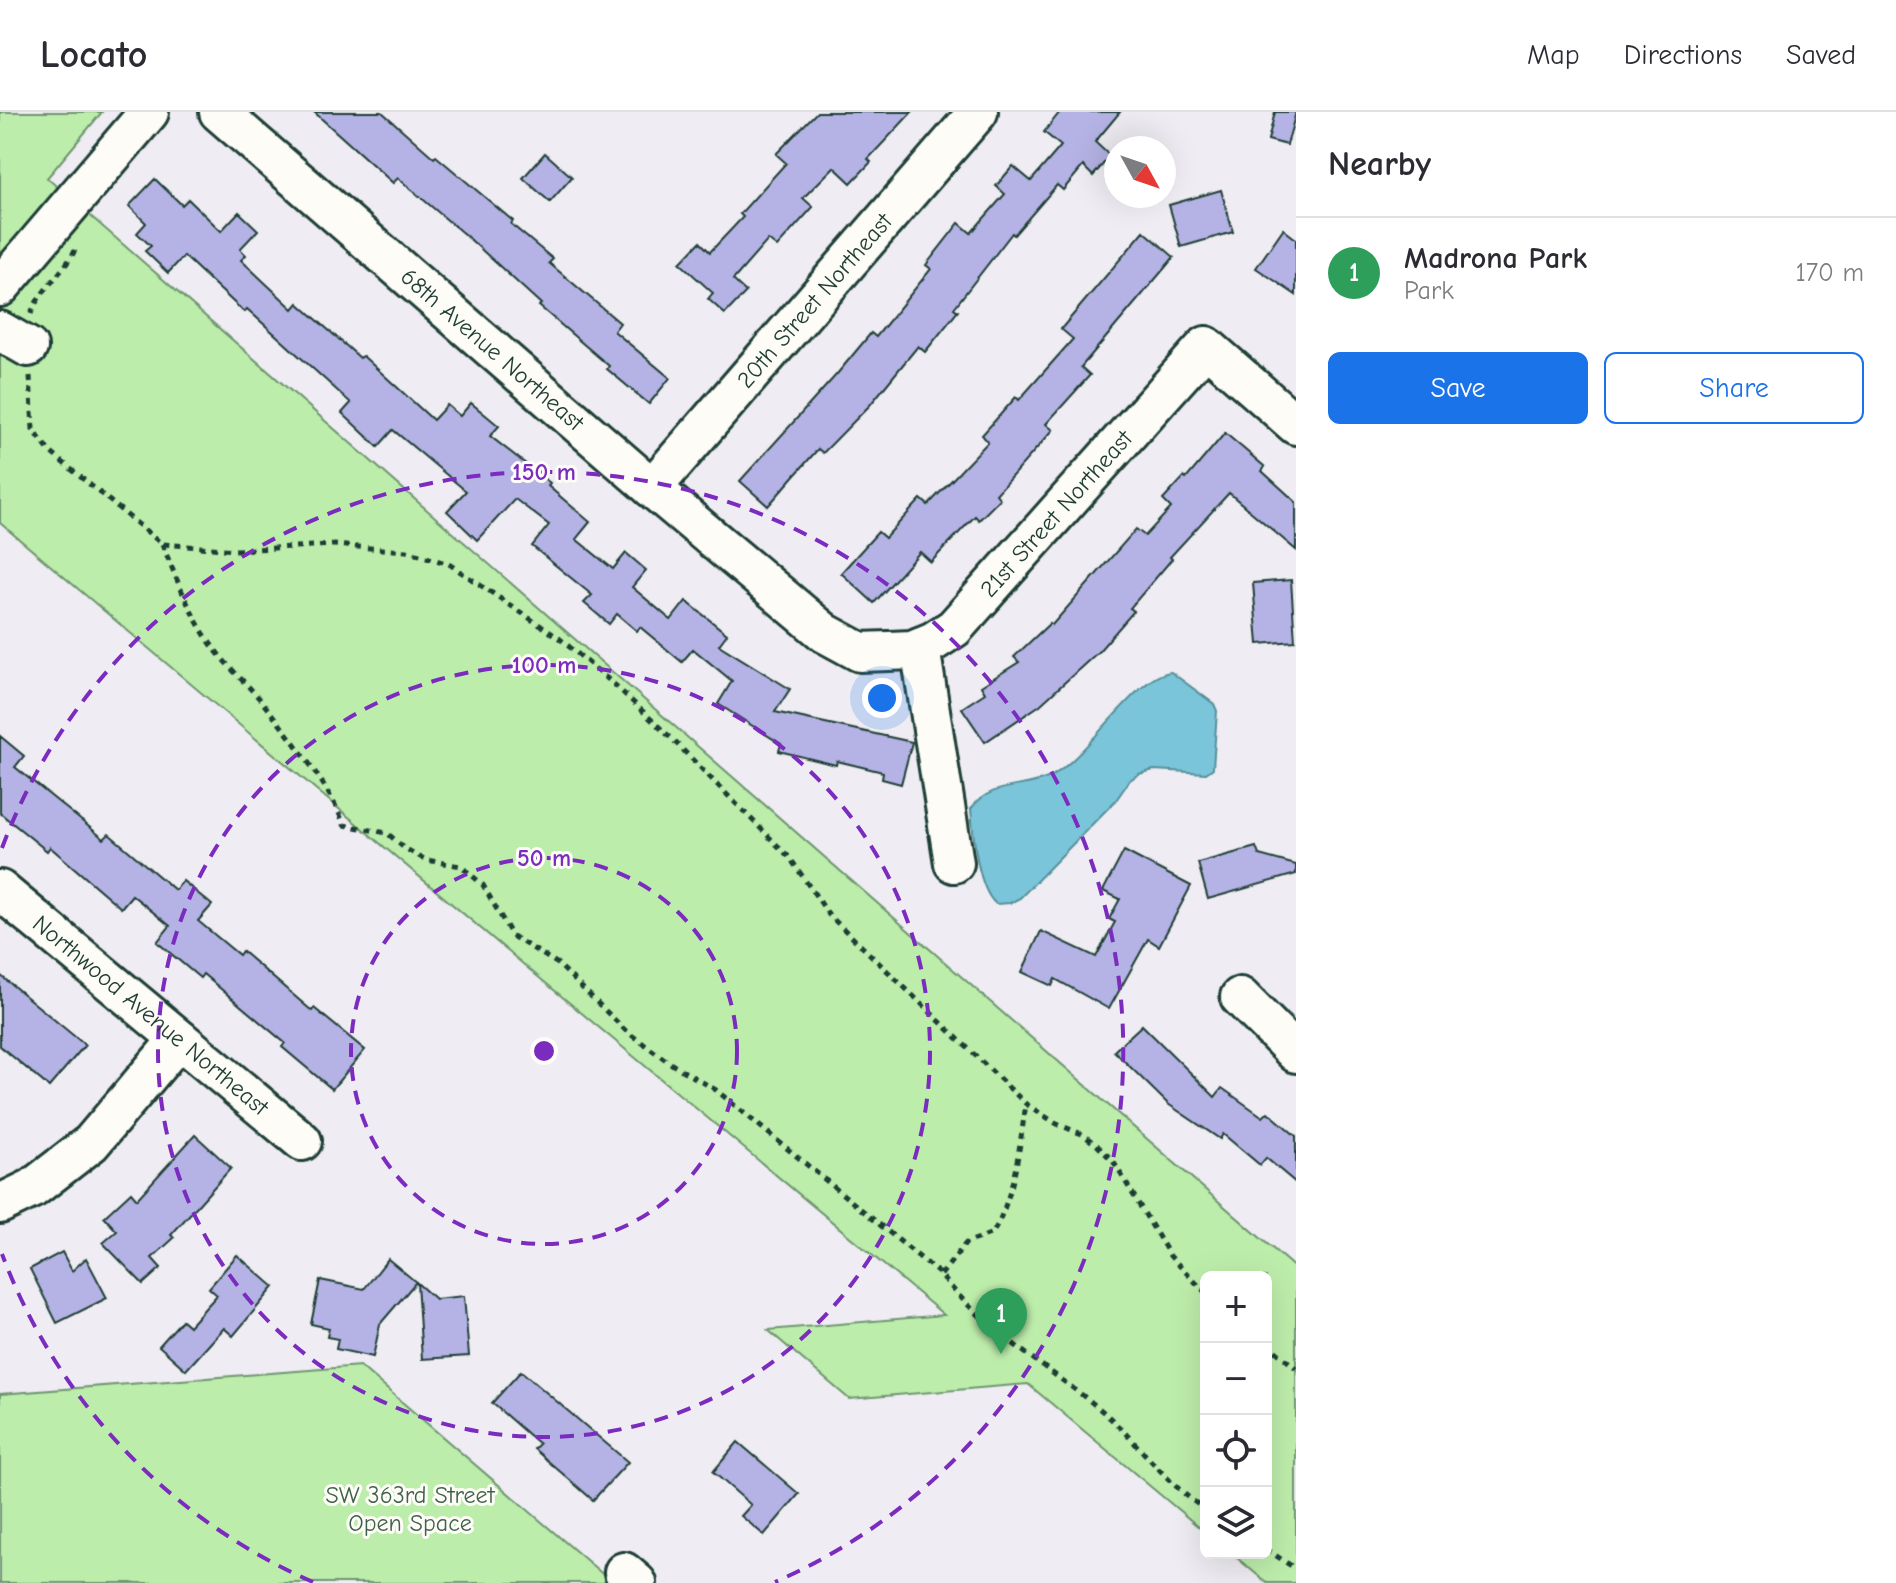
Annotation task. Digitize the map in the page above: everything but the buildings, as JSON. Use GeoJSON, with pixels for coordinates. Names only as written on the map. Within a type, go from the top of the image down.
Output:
{"type":"FeatureCollection","features":[{"type":"Feature","properties":{"kind":"street"},"geometry":{"type":"LineString","coordinates":[[0,287],[149,112]]}},
{"type":"Feature","properties":{"kind":"street","name":"68th Avenue Northeast"},"geometry":{"type":"LineString","coordinates":[[219,112],[652,488],[825,633],[860,652],[905,649]]}},
{"type":"Feature","properties":{"kind":"street","name":"20th Street Northeast"},"geometry":{"type":"LineString","coordinates":[[652,488],[978,112]]}},
{"type":"Feature","properties":{"kind":"street","name":"21st Street Northeast"},"geometry":{"type":"LineString","coordinates":[[905,649],[954,628],[1206,346],[1296,425]]}},
{"type":"Feature","properties":{"kind":"street"},"geometry":{"type":"LineString","coordinates":[[905,649],[954,863]]}},
{"type":"Feature","properties":{"kind":"street","name":"Northwood Avenue Northeast"},"geometry":{"type":"LineString","coordinates":[[0,890],[302,1141]]}},
{"type":"Feature","properties":{"kind":"street"},"geometry":{"type":"LineString","coordinates":[[1240,997],[1281,1042],[1296,1053]]}},
{"type":"Feature","properties":{"kind":"street"},"geometry":{"type":"LineString","coordinates":[[0,1204],[33,1188],[91,1143],[179,1039]]}},
{"type":"Feature","properties":{"kind":"path"},"geometry":{"type":"LineString","coordinates":[[55,220],[77,246],[54,282],[33,305],[14,339],[33,429],[49,451],[162,544],[182,591],[213,647],[259,699],[293,745],[336,805],[344,825],[387,833],[404,848],[426,860],[461,866],[483,885],[512,936],[558,964],[626,1031],[673,1065],[716,1090],[941,1275],[956,1294],[1034,1362],[1097,1407],[1185,1496],[1200,1506]]}},
{"type":"Feature","properties":{"kind":"path"},"geometry":{"type":"LineString","coordinates":[[162,544],[235,550],[357,546],[407,551],[449,564],[559,638],[616,686],[790,858],[829,915],[1026,1104],[1057,1124],[1082,1134],[1113,1161],[1170,1256],[1200,1287]]}},
{"type":"Feature","properties":{"kind":"path"},"geometry":{"type":"LineString","coordinates":[[941,1275],[966,1243],[993,1233],[1007,1209],[1026,1104]]}},
{"type":"Feature","properties":{"kind":"path"},"geometry":{"type":"LineString","coordinates":[[1272,1348],[1296,1368]]}},
{"type":"Feature","properties":{"kind":"path"},"geometry":{"type":"LineString","coordinates":[[1272,1553],[1296,1569]]}},
{"type":"Feature","properties":{"kind":"green space"},"geometry":{"type":"Polygon","coordinates":[[[0,112],[102,112],[47,178],[1296,1269],[1296,1583],[1267,1583],[1238,1559],[1272,1559],[1272,1271],[1200,1271],[1200,1528],[1028,1384],[849,1399],[768,1330],[944,1315],[0,523],[0,112]]]}},
{"type":"Feature","properties":{"kind":"green space","name":"SW 363rd Street Open Space"},"geometry":{"type":"Polygon","coordinates":[[[360,1366],[613,1583],[0,1583],[0,1394],[360,1366]]]}},
{"type":"Feature","properties":{"kind":"water"},"geometry":{"type":"Polygon","coordinates":[[[1171,672],[1214,704],[1217,711],[1213,768],[1206,773],[1154,770],[1139,774],[1020,898],[1010,903],[996,904],[984,886],[980,873],[971,809],[988,794],[1050,777],[1079,753],[1143,687],[1158,676],[1171,672]]]}},
{"type":"Feature","properties":{"kind":"place","name":"Madrona Park"},"geometry":{"type":"Point","coordinates":[1001,1354]}}]}
